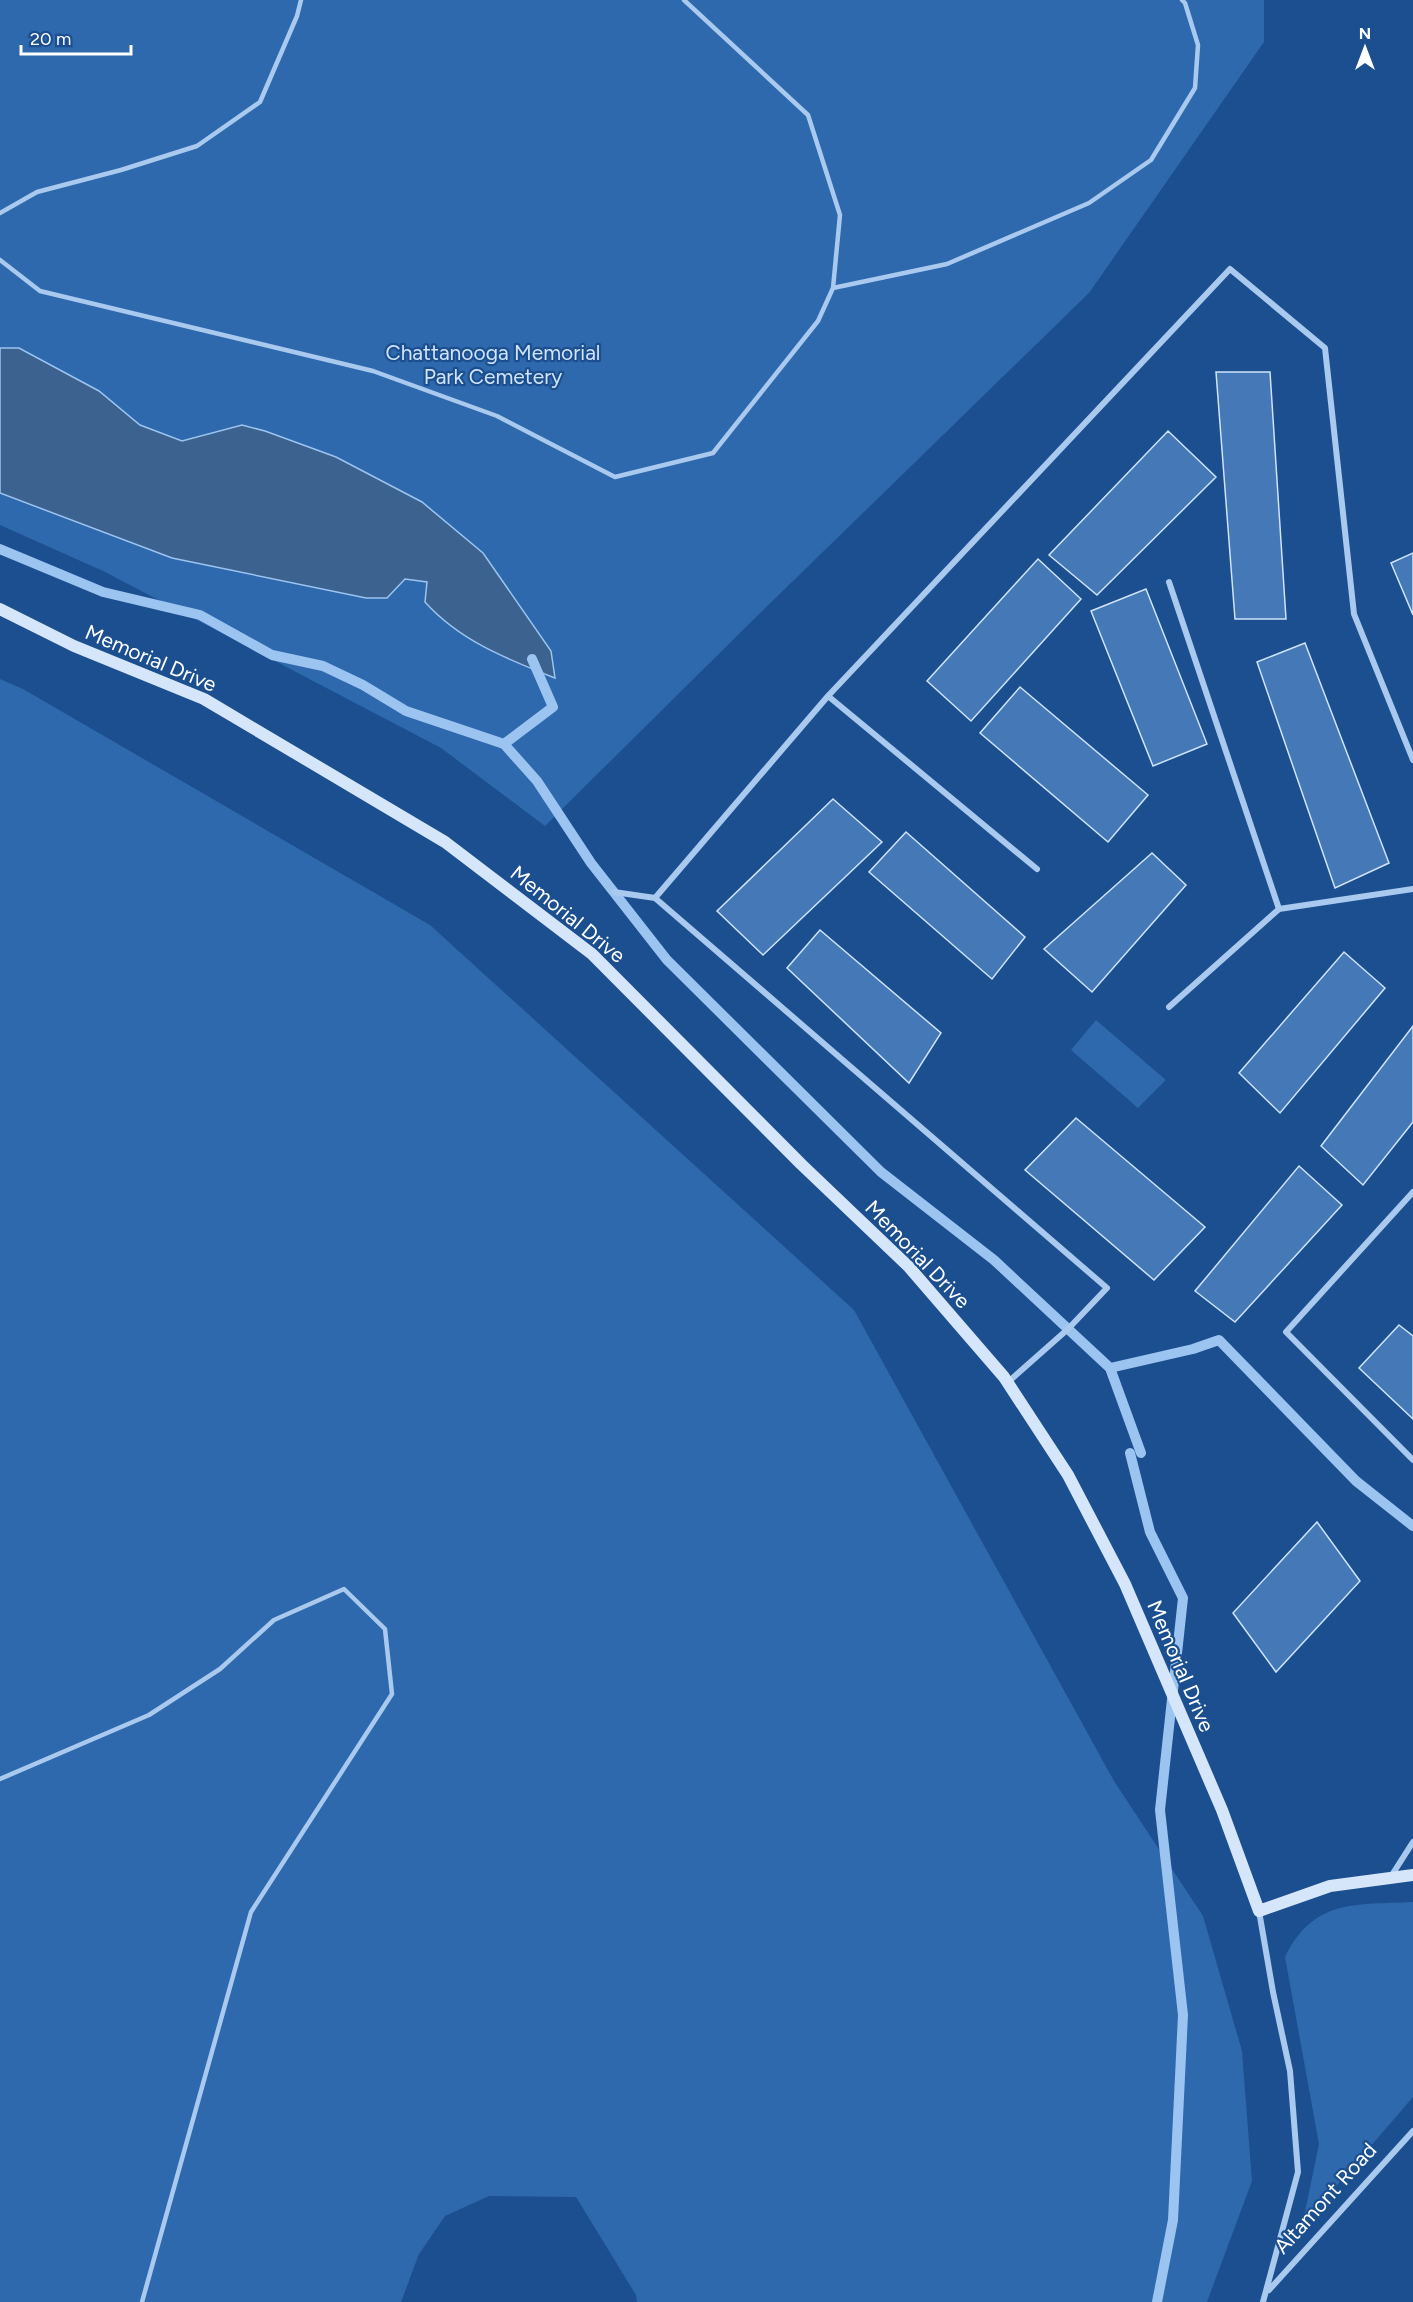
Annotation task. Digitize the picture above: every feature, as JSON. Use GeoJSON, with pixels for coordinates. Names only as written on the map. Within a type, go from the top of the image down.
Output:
{"type":"FeatureCollection","features":[{"type":"Feature","properties":{"kind":"street"},"geometry":{"type":"LineString","coordinates":[[655,898],[828,696],[1230,269],[1325,348],[1354,614],[1413,759]]}},
{"type":"Feature","properties":{"kind":"street"},"geometry":{"type":"LineString","coordinates":[[1169,582],[1279,909]]}},
{"type":"Feature","properties":{"kind":"street","name":"Memorial Drive"},"geometry":{"type":"LineString","coordinates":[[0,609],[74,646],[204,699],[446,842],[592,954],[801,1164],[909,1267],[1007,1383],[1068,1475],[1125,1584],[1222,1810],[1238,1859],[1259,1911],[1290,2071],[1298,2172],[1267,2292]]}},
{"type":"Feature","properties":{"kind":"street"},"geometry":{"type":"LineString","coordinates":[[828,696],[1037,869]]}},
{"type":"Feature","properties":{"kind":"street"},"geometry":{"type":"LineString","coordinates":[[1169,1007],[1279,909],[1413,889]]}},
{"type":"Feature","properties":{"kind":"street"},"geometry":{"type":"LineString","coordinates":[[614,892],[655,898],[1107,1288],[1068,1329],[1007,1383]]}},
{"type":"Feature","properties":{"kind":"street"},"geometry":{"type":"LineString","coordinates":[[1413,1192],[1286,1332],[1413,1460]]}},
{"type":"Feature","properties":{"kind":"street"},"geometry":{"type":"LineString","coordinates":[[1390,1878],[1413,1842]]}},
{"type":"Feature","properties":{"kind":"street"},"geometry":{"type":"LineString","coordinates":[[1259,1911],[1330,1886],[1413,1875]]}},
{"type":"Feature","properties":{"kind":"street","name":"Altamont Road"},"geometry":{"type":"LineString","coordinates":[[1267,2292],[1413,2131]]}},
{"type":"Feature","properties":{"kind":"street"},"geometry":{"type":"LineString","coordinates":[[1263,2302],[1267,2292]]}},
{"type":"Feature","properties":{"kind":"lane"},"geometry":{"type":"LineString","coordinates":[[0,213],[37,192],[121,170],[197,146],[260,102],[297,16],[301,0]]}},
{"type":"Feature","properties":{"kind":"lane"},"geometry":{"type":"LineString","coordinates":[[0,260],[40,291],[373,371],[497,416],[615,477],[713,453],[818,321],[833,288],[840,216],[808,115],[684,0]]}},
{"type":"Feature","properties":{"kind":"lane"},"geometry":{"type":"LineString","coordinates":[[833,288],[947,264],[1089,203],[1151,160],[1195,88],[1198,45],[1185,3],[1182,0]]}},
{"type":"Feature","properties":{"kind":"lane"},"geometry":{"type":"LineString","coordinates":[[0,1779],[149,1715],[220,1669],[273,1620],[344,1589],[385,1629],[392,1694],[251,1912],[142,2302]]}},
{"type":"Feature","properties":{"kind":"green space","name":"Chattanooga Memorial Park Cemetery"},"geometry":{"type":"Polygon","coordinates":[[[0,0],[1264,0],[1264,42],[1089,293],[545,826],[441,748],[103,571],[0,525],[0,0]]]}},
{"type":"Feature","properties":{"kind":"green space"},"geometry":{"type":"Polygon","coordinates":[[[0,679],[23,689],[430,925],[854,1310],[1114,1781],[1203,1916],[1242,2051],[1252,2181],[1207,2302],[637,2302],[636,2295],[576,2197],[489,2196],[445,2216],[419,2254],[401,2302],[0,2302],[0,679]]]}},
{"type":"Feature","properties":{"kind":"green space"},"geometry":{"type":"Polygon","coordinates":[[[1096,1020],[1166,1080],[1138,1108],[1071,1050],[1096,1020]]]}},
{"type":"Feature","properties":{"kind":"green space"},"geometry":{"type":"Polygon","coordinates":[[[1413,1902],[1413,2097],[1302,2226],[1319,2144],[1285,1957],[1296,1938],[1309,1924],[1323,1914],[1355,1905],[1413,1902]]]}},
{"type":"Feature","properties":{"kind":"shaded area"},"geometry":{"type":"Polygon","coordinates":[[[0,348],[19,348],[99,391],[140,425],[182,441],[242,425],[336,457],[422,502],[483,553],[551,651],[555,678],[485,648],[453,628],[425,602],[427,582],[405,579],[387,598],[366,598],[172,558],[0,493],[0,348]]]}},
{"type":"Feature","properties":{"kind":"building"},"geometry":{"type":"Polygon","coordinates":[[[1216,372],[1270,372],[1286,619],[1235,619],[1216,372]]]}},
{"type":"Feature","properties":{"kind":"building"},"geometry":{"type":"Polygon","coordinates":[[[1168,431],[1216,477],[1097,595],[1049,555],[1168,431]]]}},
{"type":"Feature","properties":{"kind":"building"},"geometry":{"type":"Polygon","coordinates":[[[1413,553],[1413,615],[1391,563],[1413,553]]]}},
{"type":"Feature","properties":{"kind":"building"},"geometry":{"type":"Polygon","coordinates":[[[1038,559],[1081,599],[971,721],[927,681],[1038,559]]]}},
{"type":"Feature","properties":{"kind":"building"},"geometry":{"type":"Polygon","coordinates":[[[1146,589],[1207,744],[1153,766],[1091,611],[1146,589]]]}},
{"type":"Feature","properties":{"kind":"building"},"geometry":{"type":"Polygon","coordinates":[[[1305,643],[1389,863],[1335,888],[1257,662],[1305,643]]]}},
{"type":"Feature","properties":{"kind":"building"},"geometry":{"type":"Polygon","coordinates":[[[1020,687],[1148,795],[1108,842],[980,733],[1020,687]]]}},
{"type":"Feature","properties":{"kind":"building"},"geometry":{"type":"Polygon","coordinates":[[[833,799],[882,842],[763,955],[717,911],[833,799]]]}},
{"type":"Feature","properties":{"kind":"building"},"geometry":{"type":"Polygon","coordinates":[[[906,832],[1025,937],[992,979],[869,872],[906,832]]]}},
{"type":"Feature","properties":{"kind":"building"},"geometry":{"type":"Polygon","coordinates":[[[1152,853],[1186,885],[1092,992],[1044,949],[1152,853]]]}},
{"type":"Feature","properties":{"kind":"building"},"geometry":{"type":"Polygon","coordinates":[[[820,930],[941,1033],[909,1083],[787,968],[820,930]]]}},
{"type":"Feature","properties":{"kind":"building"},"geometry":{"type":"Polygon","coordinates":[[[1344,952],[1385,988],[1280,1113],[1239,1073],[1344,952]]]}},
{"type":"Feature","properties":{"kind":"building"},"geometry":{"type":"Polygon","coordinates":[[[1413,1026],[1413,1122],[1363,1185],[1321,1146],[1413,1026]]]}},
{"type":"Feature","properties":{"kind":"building"},"geometry":{"type":"Polygon","coordinates":[[[1076,1118],[1205,1227],[1154,1280],[1025,1170],[1076,1118]]]}},
{"type":"Feature","properties":{"kind":"building"},"geometry":{"type":"Polygon","coordinates":[[[1299,1166],[1342,1205],[1235,1322],[1195,1291],[1299,1166]]]}},
{"type":"Feature","properties":{"kind":"building"},"geometry":{"type":"Polygon","coordinates":[[[1399,1325],[1413,1336],[1413,1419],[1359,1368],[1399,1325]]]}},
{"type":"Feature","properties":{"kind":"building"},"geometry":{"type":"Polygon","coordinates":[[[1317,1522],[1360,1581],[1276,1672],[1233,1613],[1317,1522]]]}},
{"type":"Feature","properties":{"kind":"waterway"},"geometry":{"type":"LineString","coordinates":[[0,549],[103,592],[200,615],[272,655],[323,666],[363,685],[406,711],[504,744],[537,781],[591,863],[667,960],[881,1172],[994,1260],[1110,1368],[1141,1453]]}},
{"type":"Feature","properties":{"kind":"waterway"},"geometry":{"type":"LineString","coordinates":[[504,744],[553,707],[532,659]]}},
{"type":"Feature","properties":{"kind":"waterway"},"geometry":{"type":"LineString","coordinates":[[1110,1368],[1193,1349],[1219,1340],[1356,1481],[1413,1526]]}},
{"type":"Feature","properties":{"kind":"waterway"},"geometry":{"type":"LineString","coordinates":[[1130,1453],[1150,1532],[1183,1598],[1160,1810],[1183,2015],[1173,2220],[1157,2302]]}}]}
